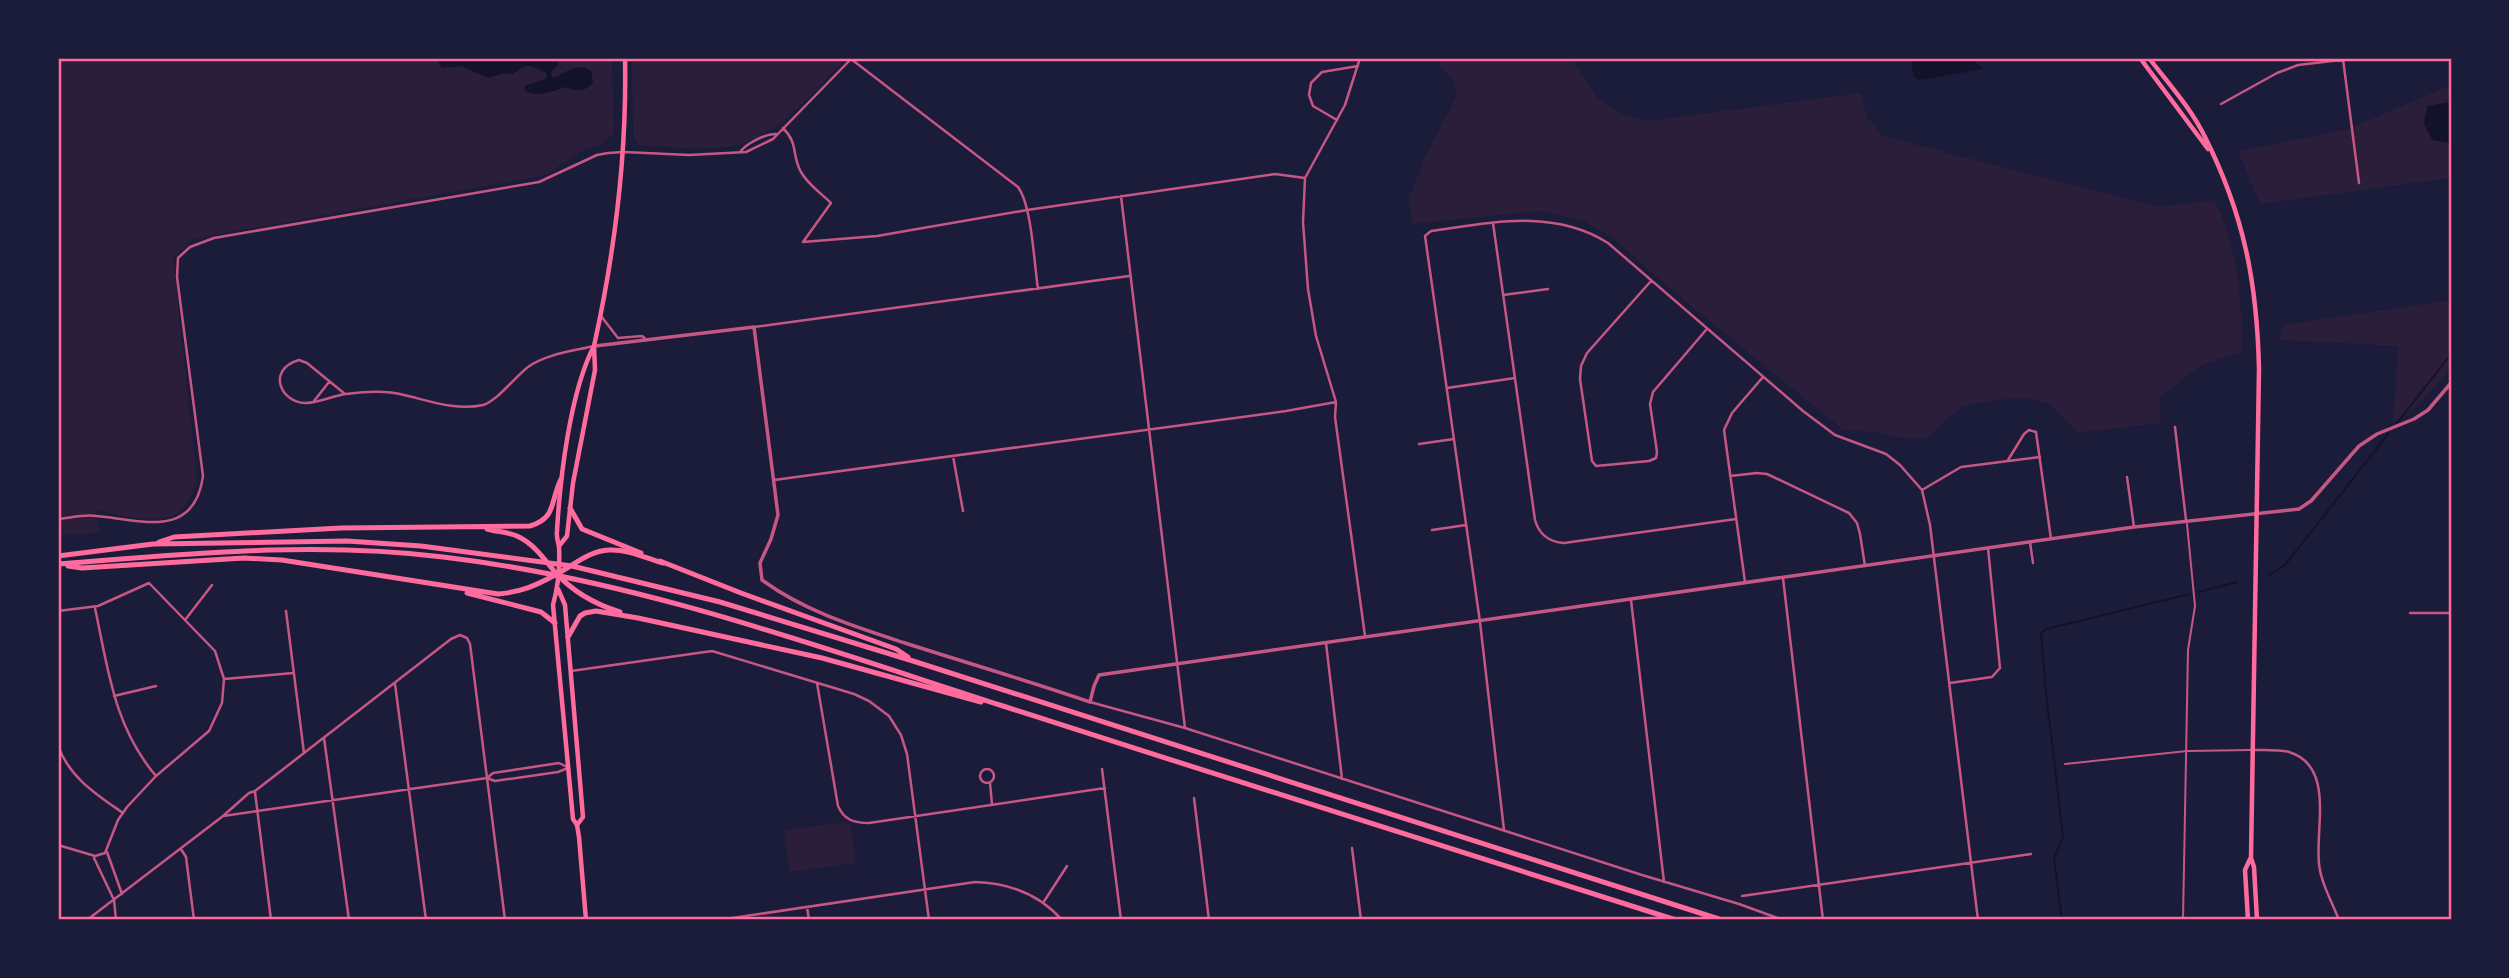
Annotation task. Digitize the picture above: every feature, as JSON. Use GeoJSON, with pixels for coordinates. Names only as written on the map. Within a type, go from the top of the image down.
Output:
{"type":"FeatureCollection","features":[{"type":"Feature","properties":{"kind":"highway"},"geometry":{"type":"LineString","coordinates":[[153,544],[174,537],[341,528],[530,526],[540,523],[551,511],[555,491],[561,480]]}},
{"type":"Feature","properties":{"kind":"highway"},"geometry":{"type":"LineString","coordinates":[[570,509],[582,529],[730,589],[896,649],[913,661]]}},
{"type":"Feature","properties":{"kind":"highway"},"geometry":{"type":"LineString","coordinates":[[477,527],[518,536],[537,549],[557,574],[591,602],[638,618]]}},
{"type":"Feature","properties":{"kind":"highway"},"geometry":{"type":"LineString","coordinates":[[58,556],[153,544],[347,541],[421,546],[572,566],[720,602],[913,661],[1722,920]]}},
{"type":"Feature","properties":{"kind":"highway"},"geometry":{"type":"LineString","coordinates":[[58,565],[217,551],[307,548],[441,556],[570,577],[760,626],[1002,706],[1676,920]]}},
{"type":"Feature","properties":{"kind":"highway"},"geometry":{"type":"LineString","coordinates":[[58,565],[82,568],[244,558],[282,560],[498,594],[522,592],[589,555],[608,550],[628,552],[663,562]]}},
{"type":"Feature","properties":{"kind":"highway"},"geometry":{"type":"LineString","coordinates":[[444,586],[532,609],[541,612],[555,623]]}},
{"type":"Feature","properties":{"kind":"highway"},"geometry":{"type":"LineString","coordinates":[[568,637],[584,613],[596,611],[809,655],[974,701],[1002,706]]}},
{"type":"Feature","properties":{"kind":"main road"},"geometry":{"type":"LineString","coordinates":[[577,825],[583,817],[565,605],[558,589],[559,546],[556,535],[561,480],[583,367],[594,346],[601,316],[620,201],[624,152],[625,58]]}},
{"type":"Feature","properties":{"kind":"main road"},"geometry":{"type":"LineString","coordinates":[[2140,58],[2211,152]]}},
{"type":"Feature","properties":{"kind":"main road"},"geometry":{"type":"LineString","coordinates":[[2149,58],[2191,114],[2231,195],[2242,229],[2255,293],[2259,369],[2251,858],[2255,867],[2257,920]]}},
{"type":"Feature","properties":{"kind":"main road"},"geometry":{"type":"LineString","coordinates":[[559,546],[567,536],[595,370],[594,346]]}},
{"type":"Feature","properties":{"kind":"main road"},"geometry":{"type":"LineString","coordinates":[[558,589],[553,606],[585,920]]}},
{"type":"Feature","properties":{"kind":"main road"},"geometry":{"type":"LineString","coordinates":[[2248,920],[2245,870],[2251,858]]}},
{"type":"Feature","properties":{"kind":"street"},"geometry":{"type":"LineString","coordinates":[[58,519],[94,515],[140,523],[166,522],[182,516],[198,496],[203,476],[177,278],[178,258],[190,247],[214,238],[538,182],[597,155],[624,152],[689,155],[746,152],[773,139],[851,58],[1018,187],[1023,194],[1027,210],[1038,289]]}},
{"type":"Feature","properties":{"kind":"street"},"geometry":{"type":"LineString","coordinates":[[1360,58],[1354,81],[1337,120],[1305,178],[1303,229],[1308,289],[1316,336],[1335,402],[1336,429],[1365,636]]}},
{"type":"Feature","properties":{"kind":"street"},"geometry":{"type":"LineString","coordinates":[[2221,104],[2297,62],[2358,58]]}},
{"type":"Feature","properties":{"kind":"street"},"geometry":{"type":"LineString","coordinates":[[2343,59],[2359,183]]}},
{"type":"Feature","properties":{"kind":"street"},"geometry":{"type":"LineString","coordinates":[[1337,120],[1313,106],[1309,95],[1311,83],[1322,72],[1358,66]]}},
{"type":"Feature","properties":{"kind":"street"},"geometry":{"type":"LineString","coordinates":[[783,128],[794,143],[800,171],[831,203],[803,242],[877,236],[1027,210],[1275,174],[1305,178]]}},
{"type":"Feature","properties":{"kind":"street"},"geometry":{"type":"LineString","coordinates":[[1121,196],[1185,728]]}},
{"type":"Feature","properties":{"kind":"street"},"geometry":{"type":"LineString","coordinates":[[1503,830],[1480,622],[1426,234],[1493,223],[1540,220],[1585,230],[1608,243],[1824,428],[1890,457],[1910,474],[1922,490],[1934,556],[1978,920]]}},
{"type":"Feature","properties":{"kind":"street"},"geometry":{"type":"LineString","coordinates":[[1493,223],[1535,520],[1540,531],[1552,540],[1569,542],[1736,519]]}},
{"type":"Feature","properties":{"kind":"street"},"geometry":{"type":"LineString","coordinates":[[345,394],[299,360],[285,366],[279,374],[279,382],[284,392],[296,401],[305,403],[372,391],[402,394],[466,408],[487,404],[530,366],[553,355],[594,346],[1130,276]]}},
{"type":"Feature","properties":{"kind":"street"},"geometry":{"type":"LineString","coordinates":[[1651,281],[1587,353],[1580,372],[1593,464],[1602,467],[1653,460],[1657,456],[1650,404],[1653,392],[1707,329]]}},
{"type":"Feature","properties":{"kind":"street"},"geometry":{"type":"LineString","coordinates":[[1503,295],[1548,289]]}},
{"type":"Feature","properties":{"kind":"street"},"geometry":{"type":"LineString","coordinates":[[601,316],[618,338],[642,336],[647,340]]}},
{"type":"Feature","properties":{"kind":"street"},"geometry":{"type":"LineString","coordinates":[[754,327],[778,515],[760,563],[762,580],[780,593],[822,613],[881,635],[1090,702],[1185,728],[1783,920]]}},
{"type":"Feature","properties":{"kind":"street"},"geometry":{"type":"LineString","coordinates":[[1745,582],[1725,427],[1732,413],[1763,377]]}},
{"type":"Feature","properties":{"kind":"street"},"geometry":{"type":"LineString","coordinates":[[1447,388],[1515,378]]}},
{"type":"Feature","properties":{"kind":"street"},"geometry":{"type":"LineString","coordinates":[[314,401],[329,382]]}},
{"type":"Feature","properties":{"kind":"street"},"geometry":{"type":"LineString","coordinates":[[1090,702],[1099,675],[2134,527],[2256,512],[2288,511],[2305,506],[2359,446],[2377,434],[2414,419],[2428,410],[2451,383]]}},
{"type":"Feature","properties":{"kind":"street"},"geometry":{"type":"LineString","coordinates":[[774,480],[1286,411],[1335,402]]}},
{"type":"Feature","properties":{"kind":"street"},"geometry":{"type":"LineString","coordinates":[[2175,427],[2186,520]]}},
{"type":"Feature","properties":{"kind":"street"},"geometry":{"type":"LineString","coordinates":[[2008,460],[2027,432],[2032,430],[2038,437],[2051,539]]}},
{"type":"Feature","properties":{"kind":"street"},"geometry":{"type":"LineString","coordinates":[[1419,444],[1454,439]]}},
{"type":"Feature","properties":{"kind":"street"},"geometry":{"type":"LineString","coordinates":[[953,456],[963,511]]}},
{"type":"Feature","properties":{"kind":"street"},"geometry":{"type":"LineString","coordinates":[[1922,490],[1961,467],[2040,457]]}},
{"type":"Feature","properties":{"kind":"street"},"geometry":{"type":"LineString","coordinates":[[1730,476],[1757,472],[1767,474],[1843,509],[1857,523],[1865,566]]}},
{"type":"Feature","properties":{"kind":"street"},"geometry":{"type":"LineString","coordinates":[[2127,477],[2134,527]]}},
{"type":"Feature","properties":{"kind":"street"},"geometry":{"type":"LineString","coordinates":[[1432,530],[1466,525]]}},
{"type":"Feature","properties":{"kind":"street"},"geometry":{"type":"LineString","coordinates":[[2030,542],[2033,563]]}},
{"type":"Feature","properties":{"kind":"street"},"geometry":{"type":"LineString","coordinates":[[1950,683],[1992,677],[2000,668],[1988,548]]}},
{"type":"Feature","properties":{"kind":"street"},"geometry":{"type":"LineString","coordinates":[[1783,578],[1823,920]]}},
{"type":"Feature","properties":{"kind":"street"},"geometry":{"type":"LineString","coordinates":[[58,611],[95,607],[149,583],[213,648],[224,678],[222,705],[212,726],[156,776],[123,813],[107,852],[101,856],[93,856],[58,845]]}},
{"type":"Feature","properties":{"kind":"street"},"geometry":{"type":"LineString","coordinates":[[185,620],[212,585]]}},
{"type":"Feature","properties":{"kind":"street"},"geometry":{"type":"LineString","coordinates":[[1630,599],[1664,882]]}},
{"type":"Feature","properties":{"kind":"street"},"geometry":{"type":"LineString","coordinates":[[95,607],[114,696],[123,724],[156,776]]}},
{"type":"Feature","properties":{"kind":"street"},"geometry":{"type":"LineString","coordinates":[[286,611],[304,754]]}},
{"type":"Feature","properties":{"kind":"street"},"geometry":{"type":"LineString","coordinates":[[2410,613],[2451,613]]}},
{"type":"Feature","properties":{"kind":"street"},"geometry":{"type":"LineString","coordinates":[[87,920],[451,639],[462,635],[470,644],[505,920]]}},
{"type":"Feature","properties":{"kind":"street"},"geometry":{"type":"LineString","coordinates":[[1326,641],[1342,779]]}},
{"type":"Feature","properties":{"kind":"street"},"geometry":{"type":"LineString","coordinates":[[571,671],[712,652],[869,701],[885,712],[897,726],[907,754],[929,920]]}},
{"type":"Feature","properties":{"kind":"street"},"geometry":{"type":"LineString","coordinates":[[224,678],[293,673]]}},
{"type":"Feature","properties":{"kind":"street"},"geometry":{"type":"LineString","coordinates":[[395,682],[426,920]]}},
{"type":"Feature","properties":{"kind":"street"},"geometry":{"type":"LineString","coordinates":[[817,683],[838,806],[848,819],[856,823],[1105,788]]}},
{"type":"Feature","properties":{"kind":"street"},"geometry":{"type":"LineString","coordinates":[[114,696],[156,686]]}},
{"type":"Feature","properties":{"kind":"street"},"geometry":{"type":"LineString","coordinates":[[324,738],[349,920]]}},
{"type":"Feature","properties":{"kind":"street"},"geometry":{"type":"LineString","coordinates":[[58,746],[64,761],[82,784],[123,813]]}},
{"type":"Feature","properties":{"kind":"street"},"geometry":{"type":"LineString","coordinates":[[2251,750],[2293,753],[2308,762],[2316,775],[2319,788],[2319,866],[2339,920]]}},
{"type":"Feature","properties":{"kind":"street"},"geometry":{"type":"LineString","coordinates":[[223,816],[486,778],[494,773],[559,763],[568,768]]}},
{"type":"Feature","properties":{"kind":"street"},"geometry":{"type":"LineString","coordinates":[[486,778],[495,781],[558,772],[568,768]]}},
{"type":"Feature","properties":{"kind":"street"},"geometry":{"type":"LineString","coordinates":[[990,782],[981,779],[981,773],[985,769],[994,772],[994,778],[990,782],[992,804]]}},
{"type":"Feature","properties":{"kind":"street"},"geometry":{"type":"LineString","coordinates":[[1102,769],[1121,920]]}},
{"type":"Feature","properties":{"kind":"street"},"geometry":{"type":"LineString","coordinates":[[255,791],[271,920]]}},
{"type":"Feature","properties":{"kind":"street"},"geometry":{"type":"LineString","coordinates":[[1194,798],[1209,920]]}},
{"type":"Feature","properties":{"kind":"street"},"geometry":{"type":"LineString","coordinates":[[1352,848],[1361,920]]}},
{"type":"Feature","properties":{"kind":"street"},"geometry":{"type":"LineString","coordinates":[[181,849],[186,857],[194,920]]}},
{"type":"Feature","properties":{"kind":"street"},"geometry":{"type":"LineString","coordinates":[[107,852],[122,894]]}},
{"type":"Feature","properties":{"kind":"street"},"geometry":{"type":"LineString","coordinates":[[1742,897],[2031,854]]}},
{"type":"Feature","properties":{"kind":"street"},"geometry":{"type":"LineString","coordinates":[[93,856],[114,900],[117,920]]}},
{"type":"Feature","properties":{"kind":"street"},"geometry":{"type":"LineString","coordinates":[[1043,903],[1067,866]]}},
{"type":"Feature","properties":{"kind":"street"},"geometry":{"type":"LineString","coordinates":[[719,920],[965,883],[997,883],[1016,888],[1043,903],[1062,920]]}},
{"type":"Feature","properties":{"kind":"street"},"geometry":{"type":"LineString","coordinates":[[807,907],[809,920]]}},
{"type":"Feature","properties":{"kind":"lane"},"geometry":{"type":"LineString","coordinates":[[2183,920],[2188,650],[2195,606],[2186,520]]}},
{"type":"Feature","properties":{"kind":"lane"},"geometry":{"type":"LineString","coordinates":[[2065,764],[2187,751],[2251,750]]}},
{"type":"Feature","properties":{"kind":"shaded area"},"geometry":{"type":"Polygon","coordinates":[[[58,58],[612,58],[614,133],[601,144],[580,152],[546,175],[193,239],[173,259],[197,478],[191,496],[182,509],[171,516],[144,519],[96,510],[100,533],[58,535],[58,58]]]}},
{"type":"Feature","properties":{"kind":"shaded area"},"geometry":{"type":"Polygon","coordinates":[[[436,58],[557,58],[558,65],[551,72],[552,78],[581,67],[591,71],[593,82],[581,90],[566,87],[534,94],[524,90],[525,86],[547,78],[546,73],[532,67],[526,66],[513,74],[505,73],[488,78],[461,66],[442,68],[436,58]]]}},
{"type":"Feature","properties":{"kind":"shaded area"},"geometry":{"type":"Polygon","coordinates":[[[632,58],[847,58],[778,125],[745,143],[705,149],[639,145],[633,137],[632,58]]]}},
{"type":"Feature","properties":{"kind":"shaded area"},"geometry":{"type":"Polygon","coordinates":[[[1434,58],[1572,58],[1599,100],[1625,115],[1647,121],[1861,93],[1867,117],[1883,136],[2158,207],[2215,200],[2234,256],[2241,313],[2242,352],[2202,365],[2160,397],[2161,423],[2077,433],[2052,406],[2033,399],[2013,398],[1962,406],[1927,438],[1908,439],[1881,433],[1843,430],[1656,277],[1616,240],[1586,222],[1540,211],[1413,224],[1409,198],[1425,157],[1456,97],[1455,84],[1434,58]]]}},
{"type":"Feature","properties":{"kind":"shaded area"},"geometry":{"type":"Polygon","coordinates":[[[1910,58],[1971,58],[1984,69],[1919,80],[1914,77],[1910,58]]]}},
{"type":"Feature","properties":{"kind":"shaded area"},"geometry":{"type":"Polygon","coordinates":[[[2451,85],[2451,102],[2428,106],[2449,144],[2451,143],[2451,178],[2260,204],[2238,151],[2348,129],[2451,85]]]}},
{"type":"Feature","properties":{"kind":"shaded area"},"geometry":{"type":"Polygon","coordinates":[[[2451,102],[2451,143],[2432,140],[2424,124],[2427,106],[2451,102]]]}},
{"type":"Feature","properties":{"kind":"shaded area"},"geometry":{"type":"Polygon","coordinates":[[[2451,300],[2451,367],[2422,402],[2393,423],[2398,346],[2280,340],[2282,325],[2451,300]]]}},
{"type":"Feature","properties":{"kind":"shaded area"},"geometry":{"type":"Polygon","coordinates":[[[845,822],[850,824],[856,863],[790,872],[784,830],[845,822]]]}},
{"type":"Feature","properties":{"kind":"waterway"},"geometry":{"type":"LineString","coordinates":[[2397,423],[2451,354]]}},
{"type":"Feature","properties":{"kind":"waterway"},"geometry":{"type":"LineString","coordinates":[[2269,575],[2285,565],[2389,433]]}},
{"type":"Feature","properties":{"kind":"waterway"},"geometry":{"type":"LineString","coordinates":[[2198,592],[2237,582]]}},
{"type":"Feature","properties":{"kind":"waterway"},"geometry":{"type":"LineString","coordinates":[[2062,920],[2054,859],[2063,836],[2041,633],[2046,629],[2190,594]]}}]}
